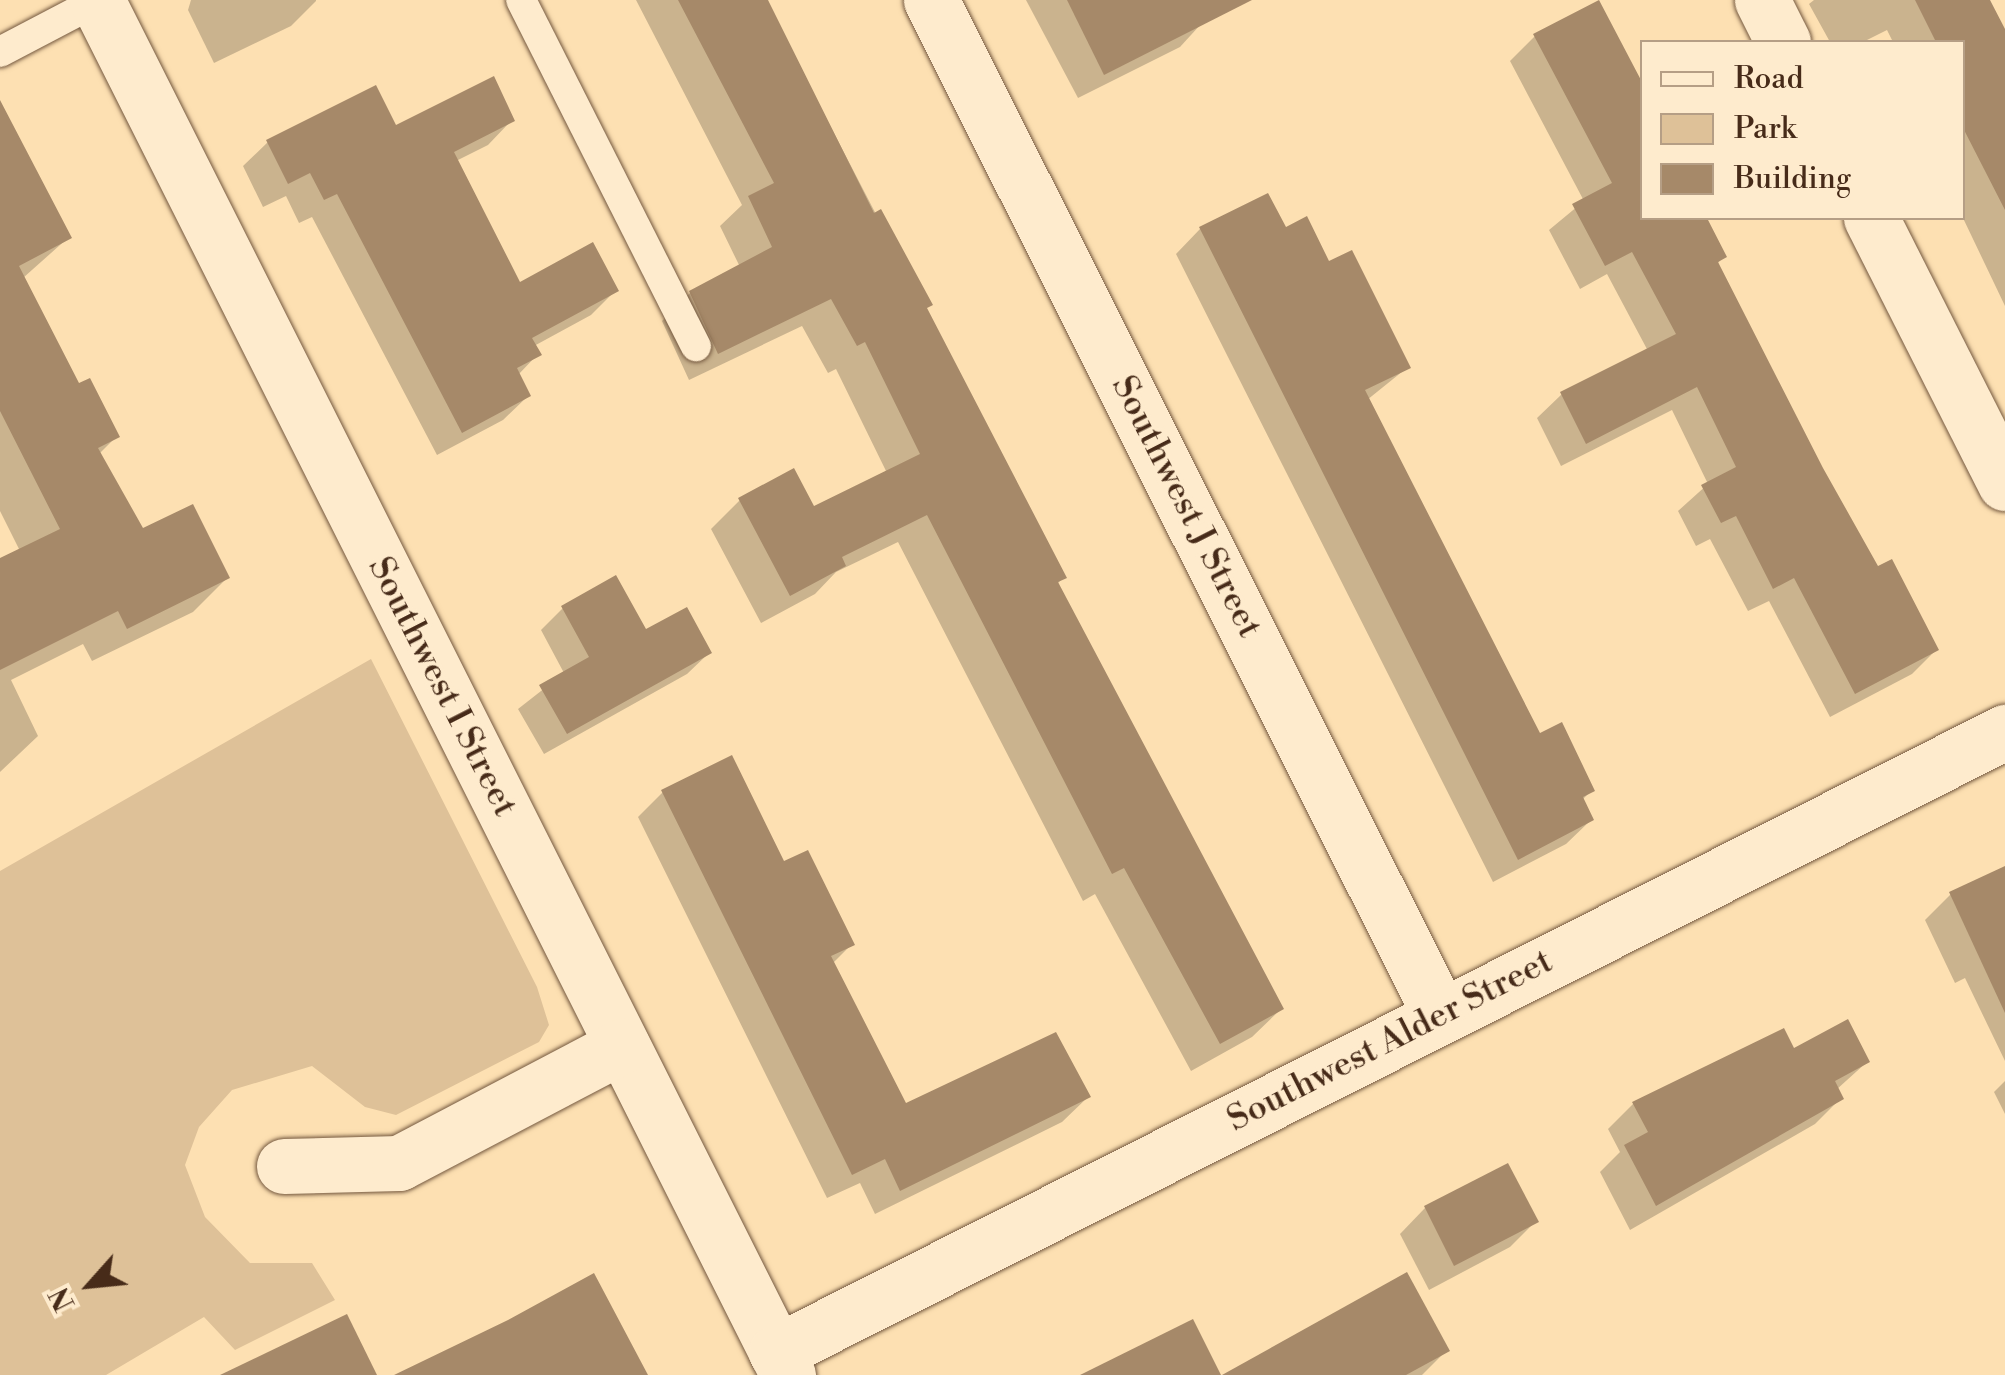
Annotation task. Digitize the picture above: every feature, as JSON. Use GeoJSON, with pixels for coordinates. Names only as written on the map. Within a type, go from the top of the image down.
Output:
{"type":"FeatureCollection","features":[{"type":"Feature","properties":{"kind":"street","name":"Southwest J Street"},"geometry":{"type":"LineString","coordinates":[[931,0],[1440,1015]]}},
{"type":"Feature","properties":{"kind":"street"},"geometry":{"type":"LineString","coordinates":[[1762,0],[1782,40]]}},
{"type":"Feature","properties":{"kind":"street","name":"Southwest I Street"},"geometry":{"type":"LineString","coordinates":[[97,1],[782,1364]]}},
{"type":"Feature","properties":{"kind":"street"},"geometry":{"type":"LineString","coordinates":[[1872,220],[2005,484]]}},
{"type":"Feature","properties":{"kind":"street","name":"Southwest Alder Street"},"geometry":{"type":"LineString","coordinates":[[782,1364],[1440,1015],[2005,732]]}},
{"type":"Feature","properties":{"kind":"street"},"geometry":{"type":"LineString","coordinates":[[284,1166],[399,1164],[622,1046]]}},
{"type":"Feature","properties":{"kind":"lane"},"geometry":{"type":"LineString","coordinates":[[521,0],[696,346]]}},
{"type":"Feature","properties":{"kind":"lane"},"geometry":{"type":"LineString","coordinates":[[0,52],[97,1]]}},
{"type":"Feature","properties":{"kind":"green space"},"geometry":{"type":"Polygon","coordinates":[[[371,659],[537,987],[549,1025],[539,1042],[396,1115],[365,1107],[312,1066],[232,1090],[199,1127],[185,1165],[205,1217],[250,1263],[312,1263],[335,1300],[235,1350],[204,1317],[106,1375],[0,1375],[0,871],[371,659]]]}},
{"type":"Feature","properties":{"kind":"building"},"geometry":{"type":"Polygon","coordinates":[[[678,0],[768,0],[874,213],[881,209],[933,305],[927,308],[1067,578],[1058,582],[1284,1009],[1220,1044],[1124,868],[1112,874],[927,515],[842,557],[846,566],[790,596],[738,498],[794,468],[814,506],[920,454],[865,342],[857,346],[831,299],[718,354],[689,291],[772,247],[748,196],[774,183],[678,0]]]}},
{"type":"Feature","properties":{"kind":"building"},"geometry":{"type":"Polygon","coordinates":[[[1067,0],[1252,0],[1104,75],[1067,0]]]}},
{"type":"Feature","properties":{"kind":"building"},"geometry":{"type":"Polygon","coordinates":[[[1599,0],[1640,78],[1640,220],[1708,220],[1727,257],[1718,262],[1823,468],[1878,566],[1892,559],[1939,650],[1855,694],[1794,578],[1773,589],[1736,516],[1721,523],[1701,485],[1736,467],[1697,387],[1586,444],[1560,392],[1676,334],[1632,252],[1605,266],[1572,204],[1612,183],[1533,34],[1599,0]]]}},
{"type":"Feature","properties":{"kind":"building"},"geometry":{"type":"Polygon","coordinates":[[[1915,0],[1990,0],[2005,29],[2005,210],[1965,132],[1965,40],[1935,40],[1915,0]]]}},
{"type":"Feature","properties":{"kind":"building"},"geometry":{"type":"Polygon","coordinates":[[[494,76],[515,121],[454,152],[520,282],[593,242],[619,291],[532,338],[542,355],[517,368],[531,396],[462,433],[337,194],[324,200],[310,173],[288,184],[266,140],[376,85],[396,125],[494,76]]]}},
{"type":"Feature","properties":{"kind":"building"},"geometry":{"type":"Polygon","coordinates":[[[0,100],[72,238],[19,266],[79,383],[90,378],[120,437],[98,448],[143,528],[193,504],[230,578],[127,629],[118,611],[0,670],[0,558],[60,529],[0,411],[0,100]]]}},
{"type":"Feature","properties":{"kind":"building"},"geometry":{"type":"Polygon","coordinates":[[[1268,193],[1286,227],[1307,216],[1329,261],[1352,250],[1411,368],[1365,390],[1540,733],[1562,722],[1595,791],[1583,797],[1594,820],[1518,860],[1199,227],[1268,193]]]}},
{"type":"Feature","properties":{"kind":"building"},"geometry":{"type":"Polygon","coordinates":[[[616,575],[646,629],[687,607],[712,653],[567,734],[539,685],[589,657],[561,606],[616,575]]]}},
{"type":"Feature","properties":{"kind":"building"},"geometry":{"type":"Polygon","coordinates":[[[732,755],[784,861],[808,850],[855,945],[831,956],[906,1103],[1056,1032],[1091,1097],[900,1191],[885,1159],[852,1175],[661,790],[732,755]]]}},
{"type":"Feature","properties":{"kind":"building"},"geometry":{"type":"Polygon","coordinates":[[[2005,866],[2005,1013],[1949,892],[2005,866]]]}},
{"type":"Feature","properties":{"kind":"building"},"geometry":{"type":"Polygon","coordinates":[[[1848,1019],[1870,1062],[1835,1081],[1844,1099],[1656,1206],[1624,1145],[1648,1132],[1632,1102],[1784,1028],[1794,1048],[1848,1019]]]}},
{"type":"Feature","properties":{"kind":"building"},"geometry":{"type":"Polygon","coordinates":[[[1508,1163],[1539,1222],[1454,1266],[1424,1206],[1508,1163]]]}},
{"type":"Feature","properties":{"kind":"building"},"geometry":{"type":"Polygon","coordinates":[[[1407,1272],[1450,1351],[1406,1375],[1222,1375],[1407,1272]]]}},
{"type":"Feature","properties":{"kind":"building"},"geometry":{"type":"Polygon","coordinates":[[[594,1273],[648,1375],[394,1375],[508,1320],[594,1273]]]}},
{"type":"Feature","properties":{"kind":"building"},"geometry":{"type":"Polygon","coordinates":[[[347,1314],[377,1375],[220,1375],[347,1314]]]}},
{"type":"Feature","properties":{"kind":"building"},"geometry":{"type":"Polygon","coordinates":[[[1193,1319],[1221,1375],[1080,1375],[1193,1319]]]}}]}
